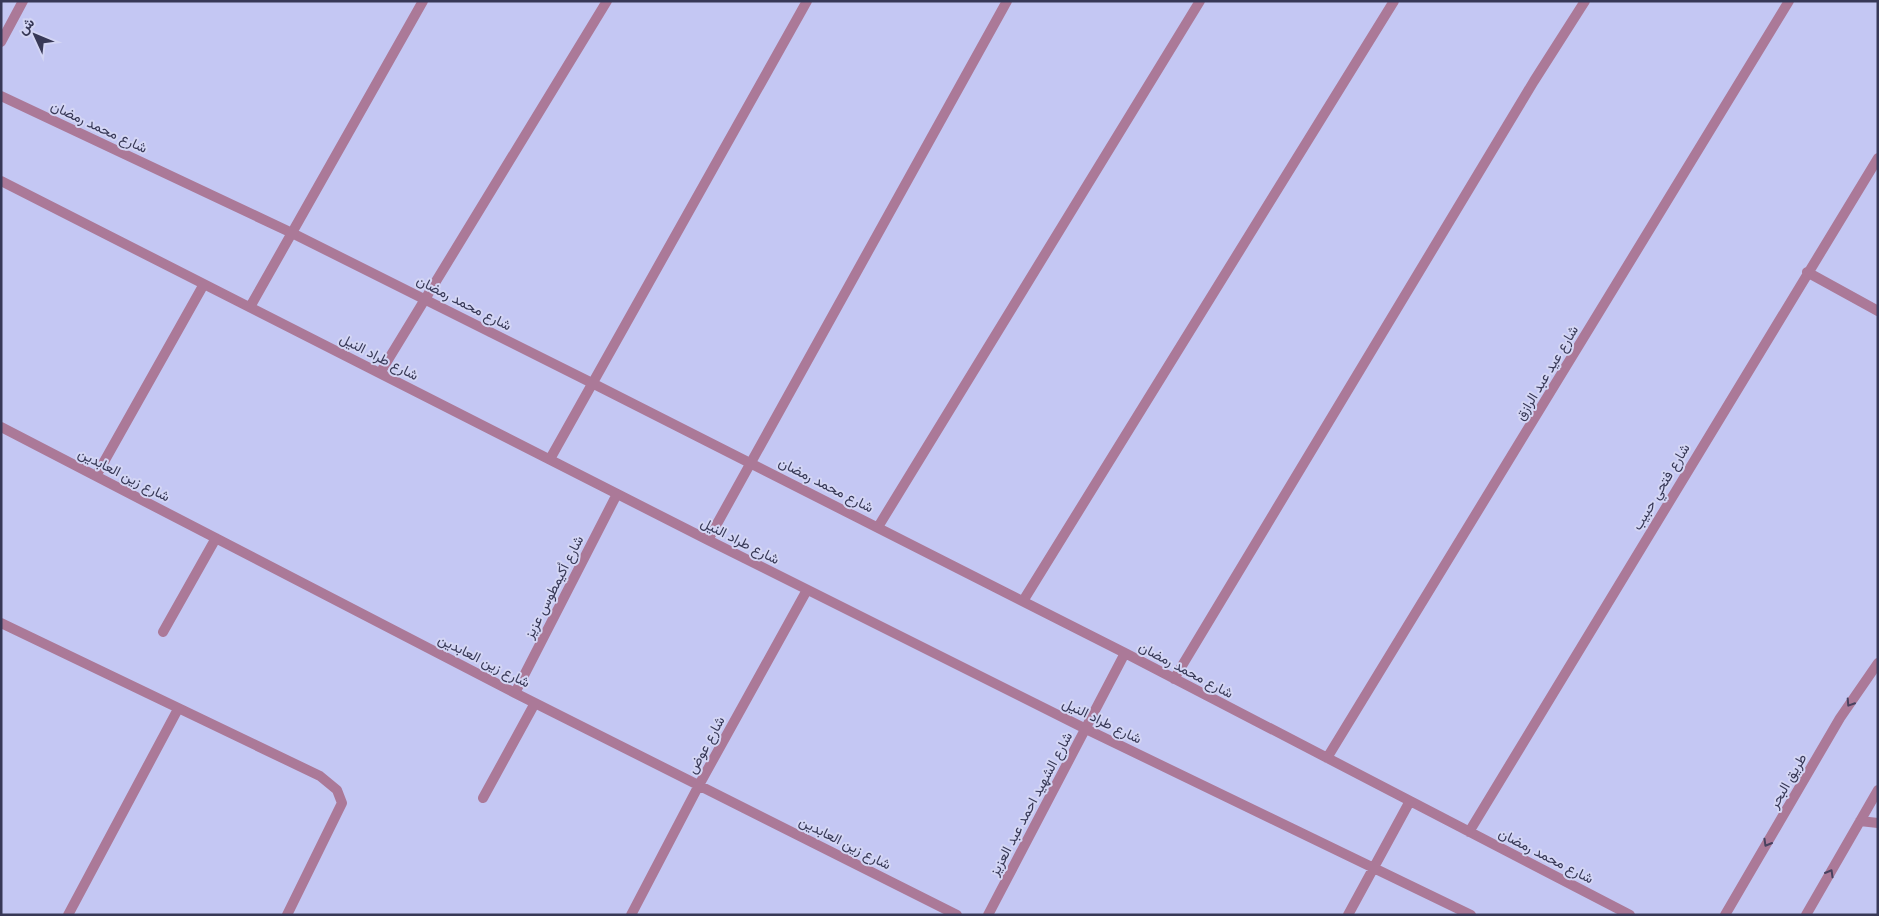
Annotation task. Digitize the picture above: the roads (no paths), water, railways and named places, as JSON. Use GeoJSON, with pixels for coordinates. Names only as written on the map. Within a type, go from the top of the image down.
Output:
{"type":"FeatureCollection","features":[{"type":"Feature","properties":{"kind":"street"},"geometry":{"type":"LineString","coordinates":[[1,42],[23,1]]}},
{"type":"Feature","properties":{"kind":"street"},"geometry":{"type":"LineString","coordinates":[[250,307],[423,1]]}},
{"type":"Feature","properties":{"kind":"street"},"geometry":{"type":"LineString","coordinates":[[380,373],[607,1]]}},
{"type":"Feature","properties":{"kind":"street"},"geometry":{"type":"LineString","coordinates":[[550,459],[807,1]]}},
{"type":"Feature","properties":{"kind":"street"},"geometry":{"type":"LineString","coordinates":[[708,540],[1007,1]]}},
{"type":"Feature","properties":{"kind":"street"},"geometry":{"type":"LineString","coordinates":[[878,527],[1200,1]]}},
{"type":"Feature","properties":{"kind":"street"},"geometry":{"type":"LineString","coordinates":[[1023,601],[1394,1]]}},
{"type":"Feature","properties":{"kind":"street"},"geometry":{"type":"LineString","coordinates":[[1174,679],[1534,81],[1585,1]]}},
{"type":"Feature","properties":{"kind":"street","name":"شارع عيد عبد الرازق"},"geometry":{"type":"LineString","coordinates":[[1327,758],[1789,1]]}},
{"type":"Feature","properties":{"kind":"street","name":"شارع محمد رمضان"},"geometry":{"type":"LineString","coordinates":[[1,96],[292,232],[1125,653],[1630,915]]}},
{"type":"Feature","properties":{"kind":"street","name":"شارع فتحي حبيب"},"geometry":{"type":"LineString","coordinates":[[1469,832],[1807,272],[1878,158]]}},
{"type":"Feature","properties":{"kind":"street","name":"شارع طراد النيل"},"geometry":{"type":"LineString","coordinates":[[1,181],[807,590],[1086,729],[1471,915]]}},
{"type":"Feature","properties":{"kind":"street"},"geometry":{"type":"LineString","coordinates":[[1807,272],[1878,311]]}},
{"type":"Feature","properties":{"kind":"street"},"geometry":{"type":"LineString","coordinates":[[96,476],[204,284]]}},
{"type":"Feature","properties":{"kind":"street","name":"شارع زين العابدين"},"geometry":{"type":"LineString","coordinates":[[1,427],[515,693],[957,915]]}},
{"type":"Feature","properties":{"kind":"street","name":"شارع أكيمطوس عزيز"},"geometry":{"type":"LineString","coordinates":[[515,693],[617,494]]}},
{"type":"Feature","properties":{"kind":"street"},"geometry":{"type":"LineString","coordinates":[[163,632],[216,538]]}},
{"type":"Feature","properties":{"kind":"street","name":"شارع عوض"},"geometry":{"type":"LineString","coordinates":[[631,915],[699,785],[807,590]]}},
{"type":"Feature","properties":{"kind":"street"},"geometry":{"type":"LineString","coordinates":[[1,623],[320,776],[337,790],[342,803],[286,915]]}},
{"type":"Feature","properties":{"kind":"street","name":"شارع الشهيد احمد عبد العزيز"},"geometry":{"type":"LineString","coordinates":[[988,915],[1125,653]]}},
{"type":"Feature","properties":{"kind":"street","name":"طريق البحر"},"geometry":{"type":"LineString","coordinates":[[1725,915],[1840,718],[1878,663]]}},
{"type":"Feature","properties":{"kind":"street"},"geometry":{"type":"LineString","coordinates":[[483,798],[535,703]]}},
{"type":"Feature","properties":{"kind":"street"},"geometry":{"type":"LineString","coordinates":[[68,915],[178,709]]}},
{"type":"Feature","properties":{"kind":"street"},"geometry":{"type":"LineString","coordinates":[[1806,915],[1878,790]]}},
{"type":"Feature","properties":{"kind":"street"},"geometry":{"type":"LineString","coordinates":[[1348,915],[1410,801]]}},
{"type":"Feature","properties":{"kind":"street"},"geometry":{"type":"LineString","coordinates":[[1860,822],[1878,823]]}}]}
